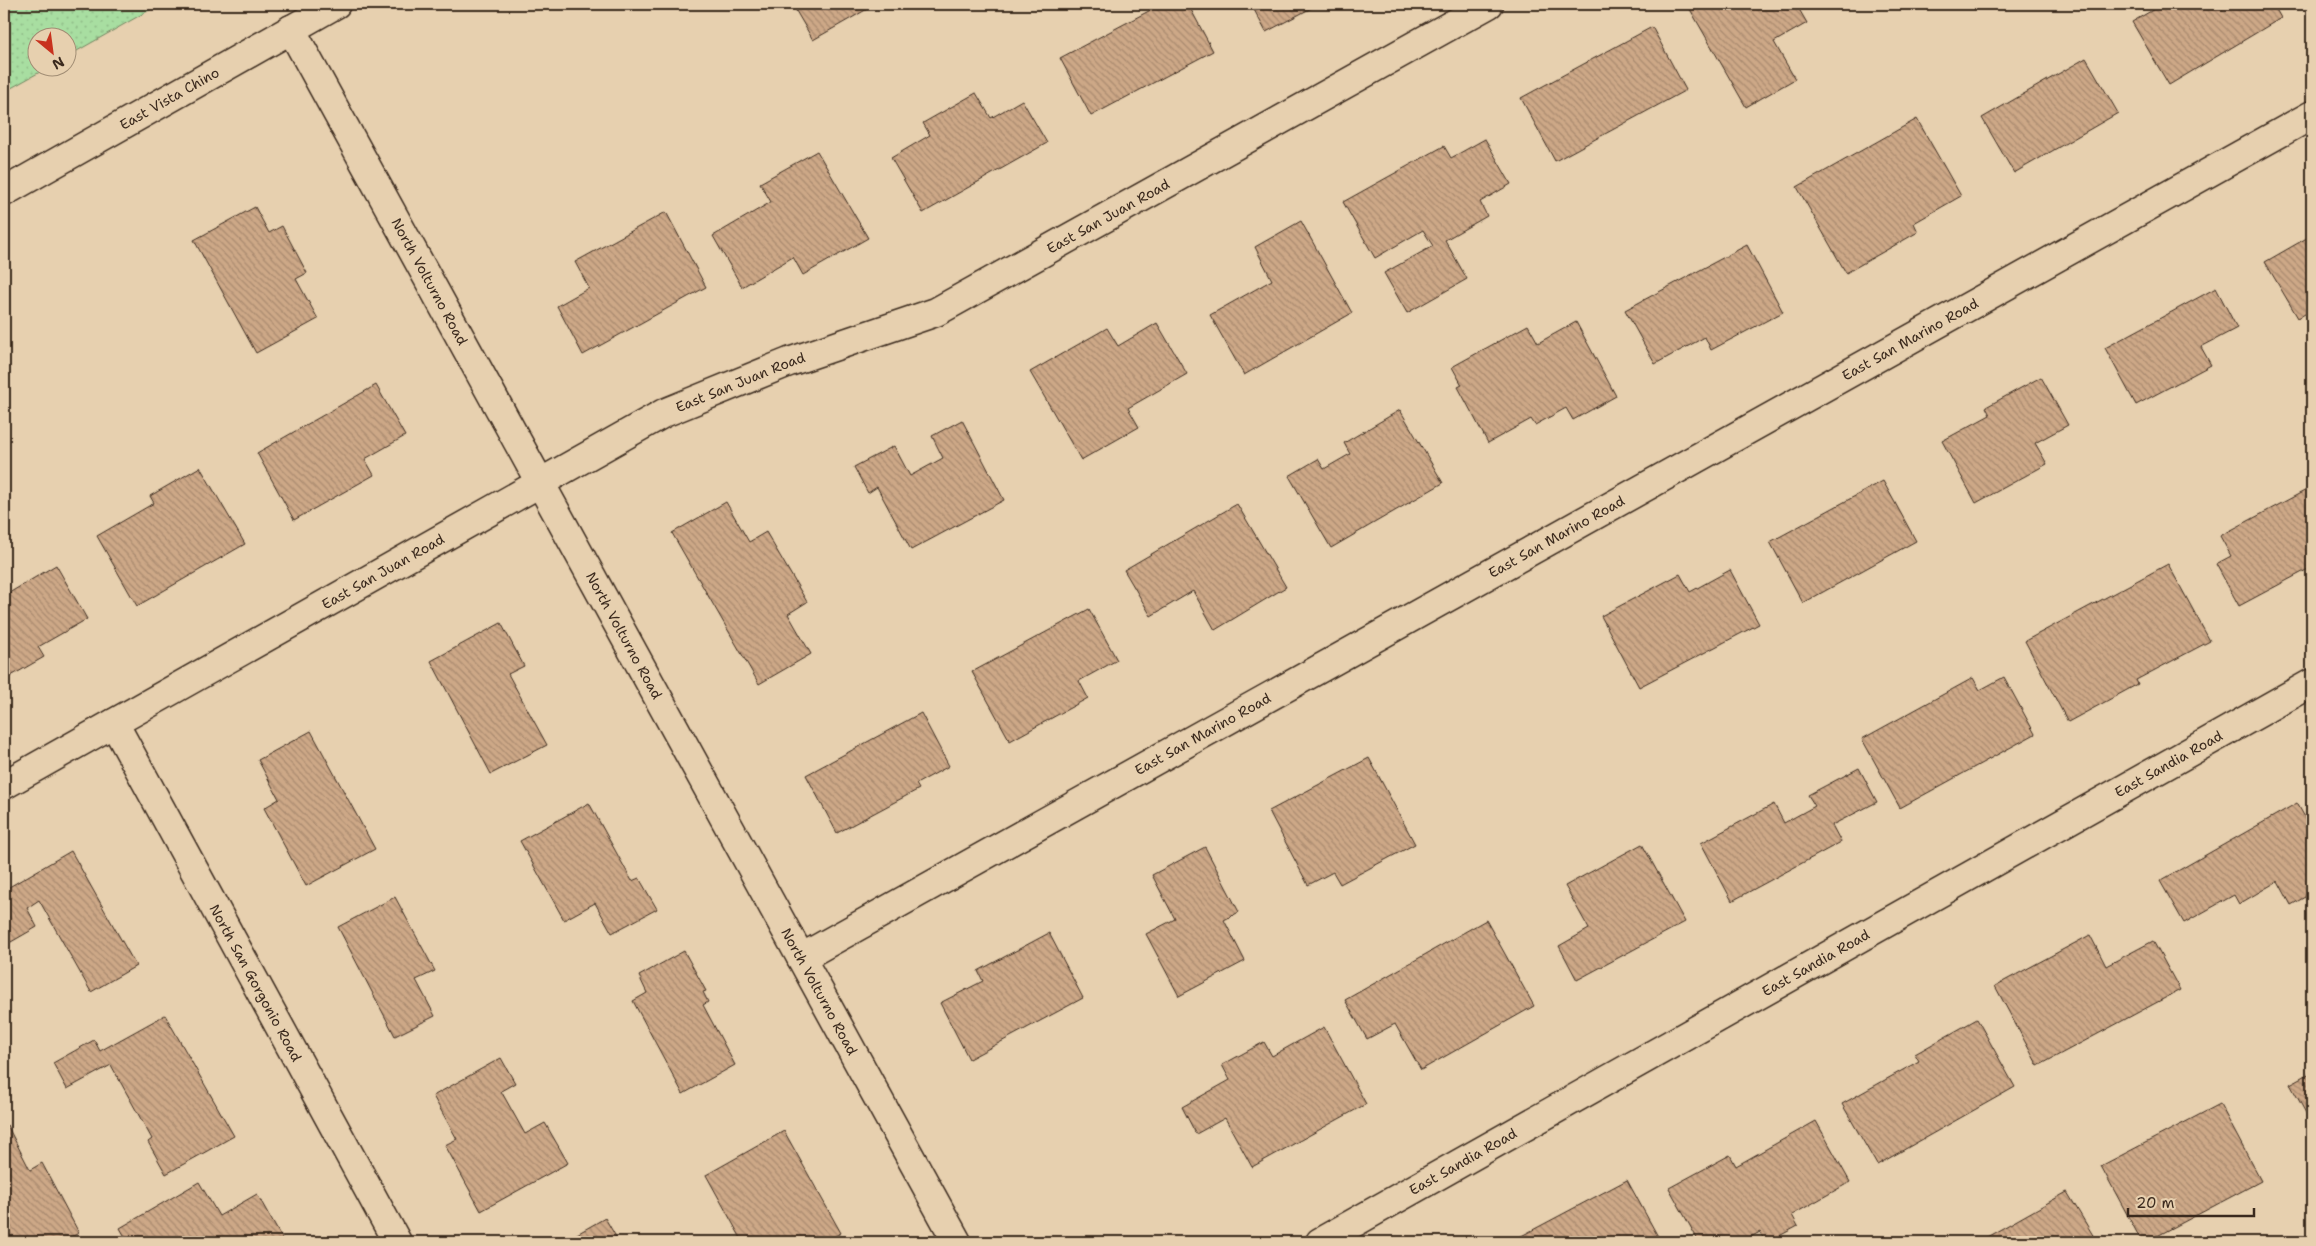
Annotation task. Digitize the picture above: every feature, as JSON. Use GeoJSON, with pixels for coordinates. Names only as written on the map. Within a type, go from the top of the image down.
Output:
{"type":"FeatureCollection","features":[{"type":"Feature","properties":{"kind":"street","name":"East Vista Chino"},"geometry":{"type":"LineString","coordinates":[[4,192],[336,4]]}},
{"type":"Feature","properties":{"kind":"street","name":"East San Juan Road"},"geometry":{"type":"LineString","coordinates":[[4,785],[664,413],[789,362],[936,312],[1489,4]]}},
{"type":"Feature","properties":{"kind":"street","name":"North Volturno Road"},"geometry":{"type":"LineString","coordinates":[[291,29],[957,1242]]}},
{"type":"Feature","properties":{"kind":"street","name":"East San Marino Road"},"geometry":{"type":"LineString","coordinates":[[801,958],[2312,114]]}},
{"type":"Feature","properties":{"kind":"street","name":"East Sandia Road"},"geometry":{"type":"LineString","coordinates":[[1320,1242],[2312,683]]}},
{"type":"Feature","properties":{"kind":"street","name":"North San Gorgonio Road"},"geometry":{"type":"LineString","coordinates":[[114,723],[397,1242]]}},
{"type":"Feature","properties":{"kind":"green space"},"geometry":{"type":"Polygon","coordinates":[[[4,4],[160,4],[78,50],[78,28],[28,28],[29,78],[4,92],[4,4]]]}},
{"type":"Feature","properties":{"kind":"building"},"geometry":{"type":"Polygon","coordinates":[[[792,4],[876,4],[813,40],[792,4]]]}},
{"type":"Feature","properties":{"kind":"building"},"geometry":{"type":"Polygon","coordinates":[[[1162,4],[1188,4],[1213,51],[1091,116],[1060,58],[1162,4]]]}},
{"type":"Feature","properties":{"kind":"building"},"geometry":{"type":"Polygon","coordinates":[[[1251,4],[1319,4],[1266,32],[1251,4]]]}},
{"type":"Feature","properties":{"kind":"building"},"geometry":{"type":"Polygon","coordinates":[[[1687,4],[1796,4],[1807,23],[1774,42],[1795,79],[1746,107],[1687,4]]]}},
{"type":"Feature","properties":{"kind":"building"},"geometry":{"type":"Polygon","coordinates":[[[2163,4],[2273,4],[2281,18],[2169,85],[2132,22],[2163,4]]]}},
{"type":"Feature","properties":{"kind":"building"},"geometry":{"type":"Polygon","coordinates":[[[1652,27],[1686,90],[1555,161],[1521,98],[1652,27]]]}},
{"type":"Feature","properties":{"kind":"building"},"geometry":{"type":"Polygon","coordinates":[[[2086,58],[2118,113],[2014,173],[1982,118],[2086,58]]]}},
{"type":"Feature","properties":{"kind":"building"},"geometry":{"type":"Polygon","coordinates":[[[976,93],[991,118],[1022,100],[1047,143],[923,213],[891,158],[930,135],[923,123],[976,93]]]}},
{"type":"Feature","properties":{"kind":"building"},"geometry":{"type":"Polygon","coordinates":[[[1917,119],[1961,196],[1914,223],[1918,232],[1846,273],[1797,187],[1917,119]]]}},
{"type":"Feature","properties":{"kind":"building"},"geometry":{"type":"Polygon","coordinates":[[[1485,139],[1511,184],[1480,202],[1487,216],[1445,240],[1467,279],[1407,313],[1384,273],[1433,246],[1423,230],[1375,258],[1343,202],[1444,146],[1451,158],[1485,139]]]}},
{"type":"Feature","properties":{"kind":"building"},"geometry":{"type":"Polygon","coordinates":[[[817,151],[868,238],[803,275],[793,257],[742,287],[713,236],[771,202],[760,183],[817,151]]]}},
{"type":"Feature","properties":{"kind":"building"},"geometry":{"type":"Polygon","coordinates":[[[255,207],[269,233],[282,226],[307,273],[296,279],[318,319],[256,353],[194,240],[255,207]]]}},
{"type":"Feature","properties":{"kind":"building"},"geometry":{"type":"Polygon","coordinates":[[[666,212],[706,287],[583,355],[557,306],[589,288],[575,262],[666,212]]]}},
{"type":"Feature","properties":{"kind":"building"},"geometry":{"type":"Polygon","coordinates":[[[1301,221],[1352,313],[1244,375],[1210,315],[1272,280],[1255,247],[1301,221]]]}},
{"type":"Feature","properties":{"kind":"building"},"geometry":{"type":"Polygon","coordinates":[[[2312,235],[2312,310],[2298,318],[2265,262],[2312,235]]]}},
{"type":"Feature","properties":{"kind":"building"},"geometry":{"type":"Polygon","coordinates":[[[1747,245],[1783,312],[1711,350],[1705,337],[1655,364],[1625,310],[1747,245]]]}},
{"type":"Feature","properties":{"kind":"building"},"geometry":{"type":"Polygon","coordinates":[[[2216,288],[2237,328],[2201,347],[2211,365],[2136,405],[2105,348],[2216,288]]]}},
{"type":"Feature","properties":{"kind":"building"},"geometry":{"type":"Polygon","coordinates":[[[1576,322],[1616,396],[1573,420],[1566,408],[1535,425],[1531,419],[1488,443],[1458,387],[1462,385],[1452,367],[1528,325],[1538,343],[1576,322]]]}},
{"type":"Feature","properties":{"kind":"building"},"geometry":{"type":"Polygon","coordinates":[[[1157,323],[1187,374],[1128,408],[1139,427],[1081,460],[1030,372],[1107,328],[1118,346],[1157,323]]]}},
{"type":"Feature","properties":{"kind":"building"},"geometry":{"type":"Polygon","coordinates":[[[2041,377],[2068,425],[2035,443],[2047,464],[1976,503],[1942,441],[1990,415],[1986,407],[2041,377]]]}},
{"type":"Feature","properties":{"kind":"building"},"geometry":{"type":"Polygon","coordinates":[[[376,385],[405,436],[365,459],[374,475],[294,520],[257,453],[376,385]]]}},
{"type":"Feature","properties":{"kind":"building"},"geometry":{"type":"Polygon","coordinates":[[[1400,410],[1443,483],[1331,548],[1289,476],[1318,459],[1324,469],[1350,454],[1344,443],[1400,410]]]}},
{"type":"Feature","properties":{"kind":"building"},"geometry":{"type":"Polygon","coordinates":[[[962,420],[1004,500],[911,550],[877,487],[868,493],[854,467],[894,446],[910,476],[943,458],[932,436],[962,420]]]}},
{"type":"Feature","properties":{"kind":"building"},"geometry":{"type":"Polygon","coordinates":[[[200,467],[245,544],[137,606],[97,536],[154,503],[150,496],[200,467]]]}},
{"type":"Feature","properties":{"kind":"building"},"geometry":{"type":"Polygon","coordinates":[[[1883,481],[1916,541],[1803,603],[1770,542],[1883,481]]]}},
{"type":"Feature","properties":{"kind":"building"},"geometry":{"type":"Polygon","coordinates":[[[2312,487],[2312,567],[2239,606],[2216,564],[2231,556],[2220,536],[2312,487]]]}},
{"type":"Feature","properties":{"kind":"building"},"geometry":{"type":"Polygon","coordinates":[[[726,502],[749,542],[766,532],[807,602],[788,614],[811,654],[759,684],[672,533],[726,502]]]}},
{"type":"Feature","properties":{"kind":"building"},"geometry":{"type":"Polygon","coordinates":[[[1237,504],[1286,587],[1215,630],[1193,591],[1151,616],[1124,570],[1237,504]]]}},
{"type":"Feature","properties":{"kind":"building"},"geometry":{"type":"Polygon","coordinates":[[[2168,564],[2210,641],[2136,680],[2138,684],[2068,722],[2025,641],[2168,564]]]}},
{"type":"Feature","properties":{"kind":"building"},"geometry":{"type":"Polygon","coordinates":[[[56,565],[87,619],[38,647],[44,657],[4,680],[4,596],[56,565]]]}},
{"type":"Feature","properties":{"kind":"building"},"geometry":{"type":"Polygon","coordinates":[[[1730,570],[1759,624],[1639,687],[1601,616],[1680,574],[1690,592],[1730,570]]]}},
{"type":"Feature","properties":{"kind":"building"},"geometry":{"type":"Polygon","coordinates":[[[1089,609],[1117,660],[1079,681],[1088,698],[1010,741],[972,672],[1089,609]]]}},
{"type":"Feature","properties":{"kind":"building"},"geometry":{"type":"Polygon","coordinates":[[[501,623],[524,666],[508,674],[547,745],[491,774],[431,661],[501,623]]]}},
{"type":"Feature","properties":{"kind":"building"},"geometry":{"type":"Polygon","coordinates":[[[2004,677],[2035,734],[1900,808],[1862,739],[1973,678],[1980,690],[2004,677]]]}},
{"type":"Feature","properties":{"kind":"building"},"geometry":{"type":"Polygon","coordinates":[[[921,713],[949,766],[916,784],[919,789],[837,833],[806,775],[921,713]]]}},
{"type":"Feature","properties":{"kind":"building"},"geometry":{"type":"Polygon","coordinates":[[[311,731],[375,849],[306,886],[264,808],[279,799],[258,760],[311,731]]]}},
{"type":"Feature","properties":{"kind":"building"},"geometry":{"type":"Polygon","coordinates":[[[1369,758],[1415,844],[1340,884],[1333,872],[1308,885],[1269,811],[1369,758]]]}},
{"type":"Feature","properties":{"kind":"building"},"geometry":{"type":"Polygon","coordinates":[[[1859,768],[1877,802],[1832,825],[1841,842],[1732,901],[1701,843],[1774,804],[1784,823],[1815,806],[1808,795],[1859,768]]]}},
{"type":"Feature","properties":{"kind":"building"},"geometry":{"type":"Polygon","coordinates":[[[589,803],[632,881],[639,878],[657,909],[612,933],[595,903],[564,920],[520,841],[589,803]]]}},
{"type":"Feature","properties":{"kind":"building"},"geometry":{"type":"Polygon","coordinates":[[[2297,803],[2312,830],[2312,893],[2291,905],[2278,881],[2239,904],[2234,895],[2184,923],[2160,881],[2297,803]]]}},
{"type":"Feature","properties":{"kind":"building"},"geometry":{"type":"Polygon","coordinates":[[[1642,844],[1685,922],[1577,980],[1559,946],[1589,929],[1565,886],[1642,844]]]}},
{"type":"Feature","properties":{"kind":"building"},"geometry":{"type":"Polygon","coordinates":[[[1205,847],[1239,912],[1224,920],[1245,961],[1179,996],[1146,934],[1175,919],[1152,875],[1205,847]]]}},
{"type":"Feature","properties":{"kind":"building"},"geometry":{"type":"Polygon","coordinates":[[[71,851],[136,966],[91,992],[39,900],[27,908],[37,927],[4,946],[4,890],[71,851]]]}},
{"type":"Feature","properties":{"kind":"building"},"geometry":{"type":"Polygon","coordinates":[[[395,897],[435,971],[416,980],[435,1016],[395,1036],[338,927],[395,897]]]}},
{"type":"Feature","properties":{"kind":"building"},"geometry":{"type":"Polygon","coordinates":[[[1486,920],[1534,1006],[1421,1070],[1395,1024],[1367,1039],[1345,1000],[1486,920]]]}},
{"type":"Feature","properties":{"kind":"building"},"geometry":{"type":"Polygon","coordinates":[[[1049,933],[1083,998],[969,1059],[940,1003],[983,981],[978,971],[1049,933]]]}},
{"type":"Feature","properties":{"kind":"building"},"geometry":{"type":"Polygon","coordinates":[[[2090,935],[2106,966],[2153,941],[2180,990],[2038,1066],[1995,986],[2090,935]]]}},
{"type":"Feature","properties":{"kind":"building"},"geometry":{"type":"Polygon","coordinates":[[[684,951],[706,991],[703,992],[708,1002],[703,1005],[735,1065],[683,1094],[633,1001],[647,993],[639,976],[684,951]]]}},
{"type":"Feature","properties":{"kind":"building"},"geometry":{"type":"Polygon","coordinates":[[[165,1015],[234,1136],[166,1174],[148,1142],[152,1139],[111,1065],[67,1089],[53,1063],[94,1040],[100,1051],[165,1015]]]}},
{"type":"Feature","properties":{"kind":"building"},"geometry":{"type":"Polygon","coordinates":[[[1977,1019],[2015,1087],[1877,1165],[1842,1104],[1919,1061],[1915,1054],[1977,1019]]]}},
{"type":"Feature","properties":{"kind":"building"},"geometry":{"type":"Polygon","coordinates":[[[1324,1027],[1366,1104],[1252,1167],[1225,1118],[1196,1134],[1182,1107],[1230,1080],[1222,1065],[1264,1042],[1272,1056],[1324,1027]]]}},
{"type":"Feature","properties":{"kind":"building"},"geometry":{"type":"Polygon","coordinates":[[[501,1058],[515,1083],[501,1091],[525,1134],[545,1123],[568,1163],[481,1211],[445,1145],[457,1139],[433,1096],[501,1058]]]}},
{"type":"Feature","properties":{"kind":"building"},"geometry":{"type":"Polygon","coordinates":[[[2312,1072],[2312,1124],[2290,1084],[2312,1072]]]}},
{"type":"Feature","properties":{"kind":"building"},"geometry":{"type":"Polygon","coordinates":[[[2220,1104],[2261,1181],[2146,1242],[2142,1242],[2101,1166],[2220,1104]]]}},
{"type":"Feature","properties":{"kind":"building"},"geometry":{"type":"Polygon","coordinates":[[[1816,1121],[1850,1182],[1792,1215],[1798,1226],[1768,1242],[1765,1242],[1760,1232],[1741,1242],[1699,1242],[1669,1188],[1730,1155],[1736,1166],[1816,1121]]]}},
{"type":"Feature","properties":{"kind":"building"},"geometry":{"type":"Polygon","coordinates":[[[7,1125],[30,1170],[42,1163],[79,1233],[61,1242],[4,1242],[4,1127],[7,1125]]]}},
{"type":"Feature","properties":{"kind":"building"},"geometry":{"type":"Polygon","coordinates":[[[784,1131],[841,1233],[824,1242],[743,1242],[706,1175],[784,1131]]]}},
{"type":"Feature","properties":{"kind":"building"},"geometry":{"type":"Polygon","coordinates":[[[1627,1180],[1661,1242],[1510,1242],[1627,1180]]]}},
{"type":"Feature","properties":{"kind":"building"},"geometry":{"type":"Polygon","coordinates":[[[199,1182],[219,1216],[257,1194],[284,1242],[128,1242],[120,1228],[199,1182]]]}},
{"type":"Feature","properties":{"kind":"building"},"geometry":{"type":"Polygon","coordinates":[[[2067,1192],[2097,1242],[1978,1242],[2067,1192]]]}},
{"type":"Feature","properties":{"kind":"building"},"geometry":{"type":"Polygon","coordinates":[[[605,1218],[619,1242],[563,1242],[605,1218]]]}}]}
